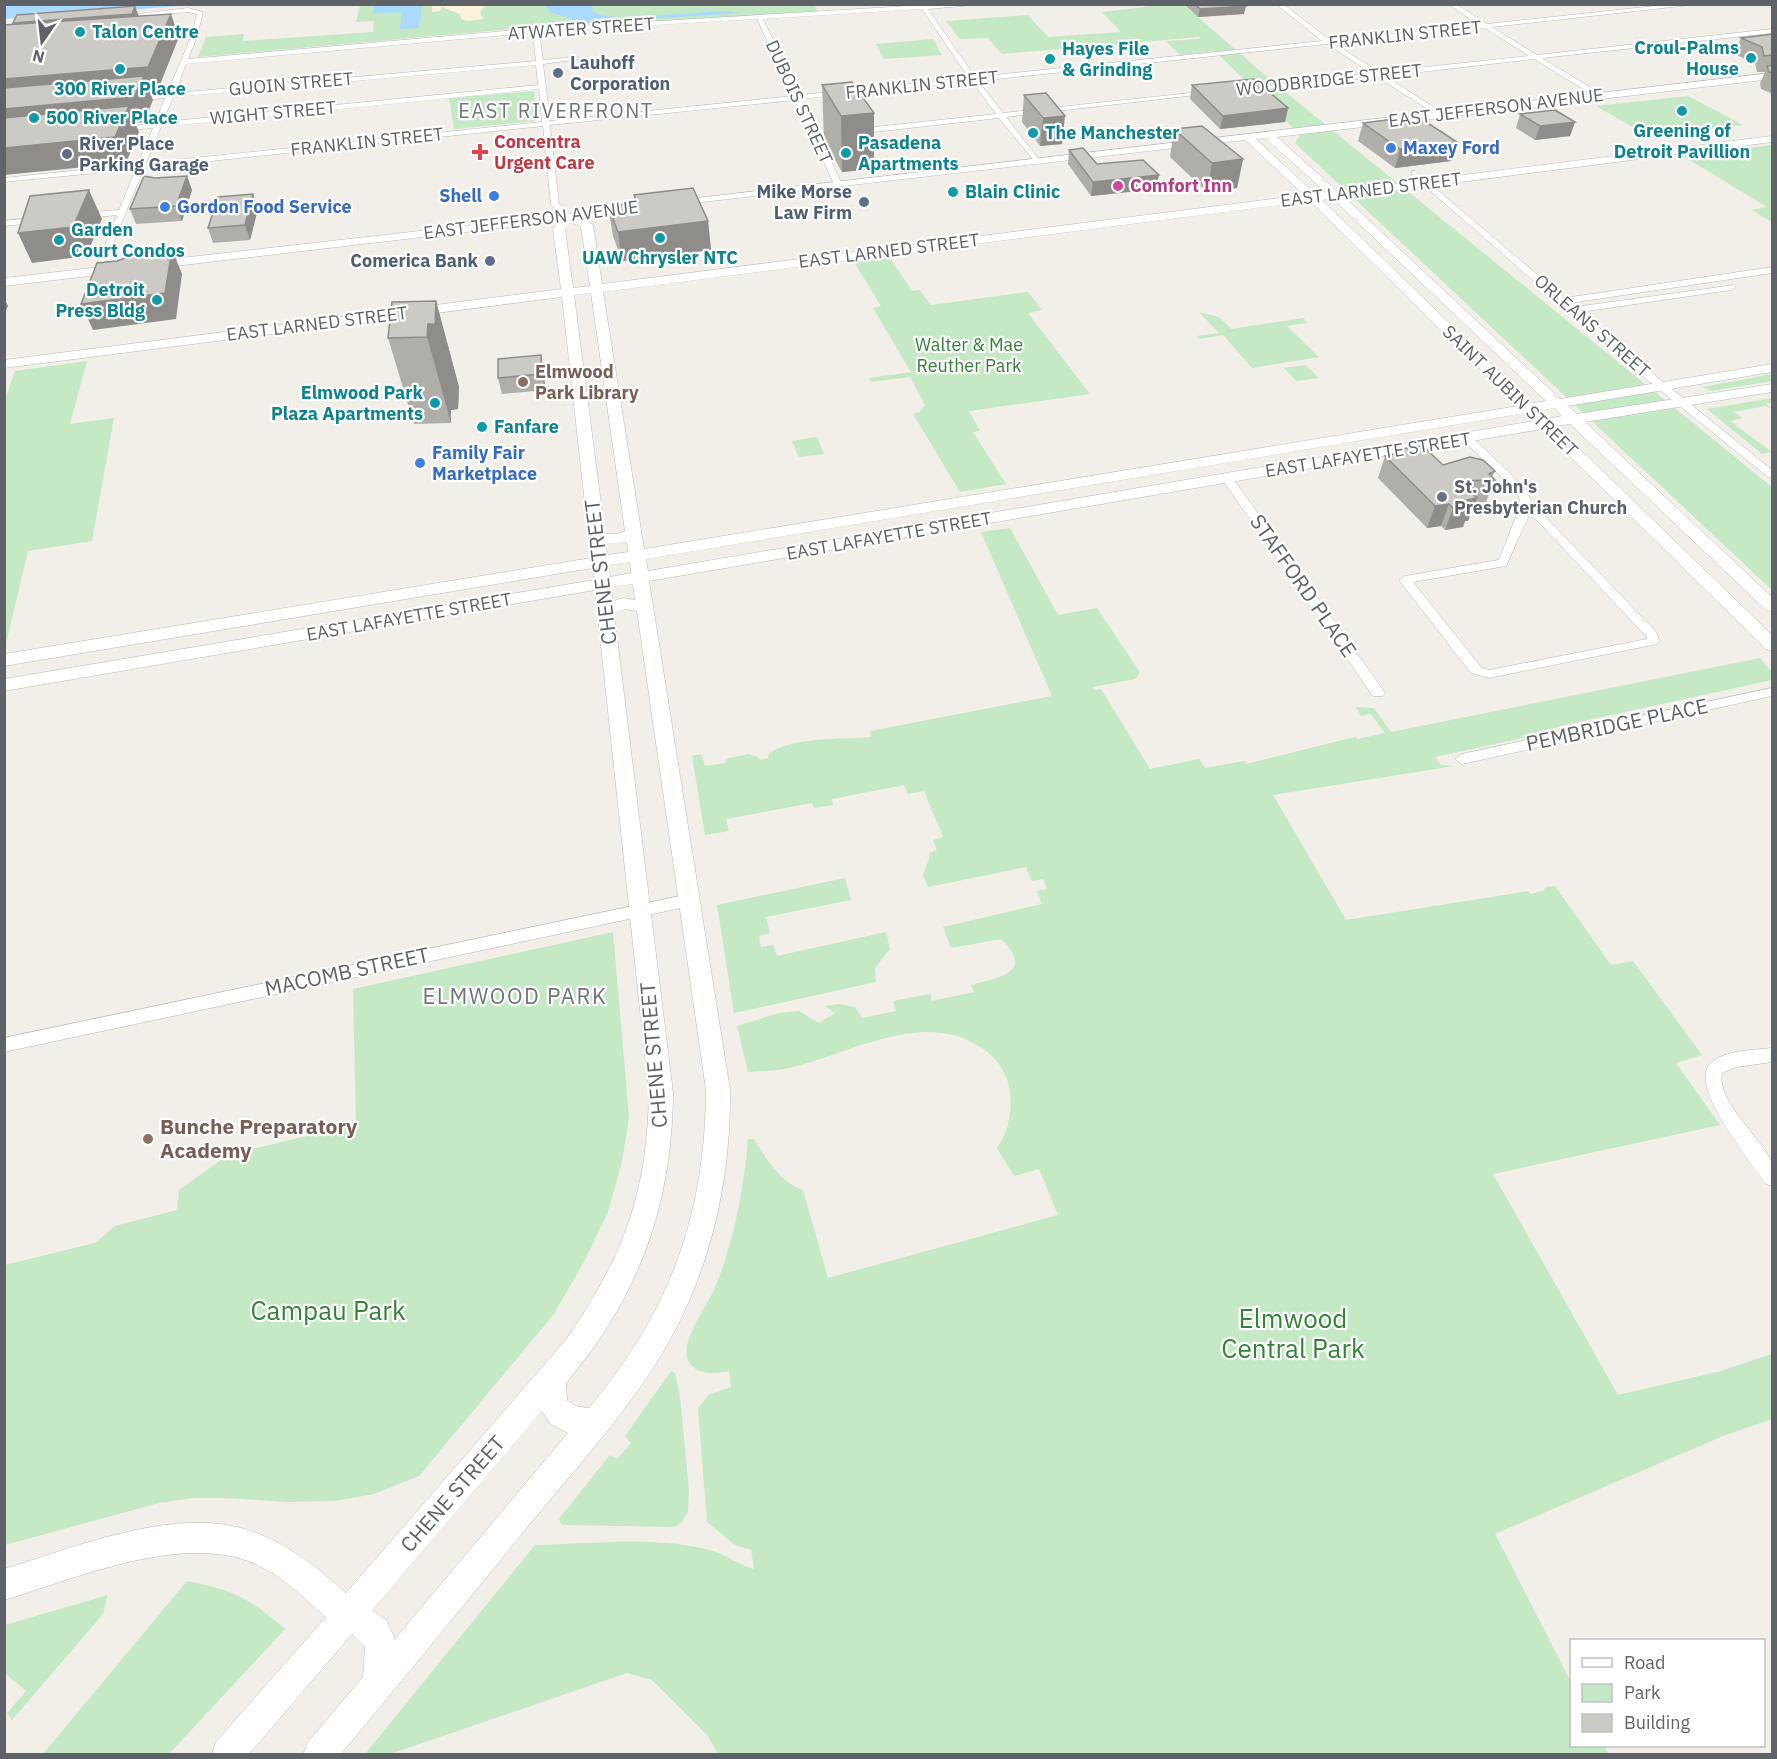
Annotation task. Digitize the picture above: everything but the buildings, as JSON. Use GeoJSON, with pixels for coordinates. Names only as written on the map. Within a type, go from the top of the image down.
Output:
{"type":"FeatureCollection","features":[{"type":"Feature","properties":{"kind":"street","name":"ATWATER STREET"},"geometry":{"type":"LineString","coordinates":[[182,62],[536,31],[982,4]]}},
{"type":"Feature","properties":{"kind":"street"},"geometry":{"type":"LineString","coordinates":[[1279,4],[1330,43],[1440,115]]}},
{"type":"Feature","properties":{"kind":"street"},"geometry":{"type":"LineString","coordinates":[[1450,4],[1598,96]]}},
{"type":"Feature","properties":{"kind":"street","name":"FRANKLIN STREET"},"geometry":{"type":"LineString","coordinates":[[4,180],[1696,4]]}},
{"type":"Feature","properties":{"kind":"street"},"geometry":{"type":"LineString","coordinates":[[924,8],[974,80],[1037,162]]}},
{"type":"Feature","properties":{"kind":"street"},"geometry":{"type":"LineString","coordinates":[[98,271],[182,62],[192,30],[201,14],[199,11],[147,13],[116,19]]}},
{"type":"Feature","properties":{"kind":"street","name":"DUBOIS STREET"},"geometry":{"type":"LineString","coordinates":[[760,19],[813,136],[838,184]]}},
{"type":"Feature","properties":{"kind":"street"},"geometry":{"type":"LineString","coordinates":[[536,31],[555,205],[569,216],[586,224],[588,233],[573,231],[560,235],[559,229],[569,216]]}},
{"type":"Feature","properties":{"kind":"street","name":"WOODBRIDGE STREET"},"geometry":{"type":"LineString","coordinates":[[1238,90],[1773,31]]}},
{"type":"Feature","properties":{"kind":"street","name":"GUOIN STREET"},"geometry":{"type":"LineString","coordinates":[[124,100],[577,59]]}},
{"type":"Feature","properties":{"kind":"street","name":"EAST JEFFERSON AVENUE"},"geometry":{"type":"LineString","coordinates":[[4,282],[1773,76]]}},
{"type":"Feature","properties":{"kind":"street","name":"WIGHT STREET"},"geometry":{"type":"LineString","coordinates":[[111,129],[542,87]]}},
{"type":"Feature","properties":{"kind":"street","name":"WOODBRIDGE STREET"},"geometry":{"type":"LineString","coordinates":[[813,136],[1214,93]]}},
{"type":"Feature","properties":{"kind":"street","name":"EAST LARNED STREET"},"geometry":{"type":"LineString","coordinates":[[808,249],[1773,128]]}},
{"type":"Feature","properties":{"kind":"street"},"geometry":{"type":"LineString","coordinates":[[1747,131],[1768,140]]}},
{"type":"Feature","properties":{"kind":"street","name":"SAINT AUBIN STREET"},"geometry":{"type":"LineString","coordinates":[[1268,135],[1335,195],[1773,606]]}},
{"type":"Feature","properties":{"kind":"street","name":"SAINT AUBIN STREET"},"geometry":{"type":"LineString","coordinates":[[1247,137],[1302,187],[1773,645]]}},
{"type":"Feature","properties":{"kind":"street","name":"EAST LARNED STREET"},"geometry":{"type":"LineString","coordinates":[[4,364],[215,330],[538,289],[583,281],[965,242],[1768,140]]}},
{"type":"Feature","properties":{"kind":"street"},"geometry":{"type":"LineString","coordinates":[[1264,151],[1283,149]]}},
{"type":"Feature","properties":{"kind":"street"},"geometry":{"type":"LineString","coordinates":[[1500,162],[1516,172]]}},
{"type":"Feature","properties":{"kind":"street"},"geometry":{"type":"LineString","coordinates":[[1441,169],[1440,175],[1452,180]]}},
{"type":"Feature","properties":{"kind":"street","name":"ORLEANS STREET"},"geometry":{"type":"LineString","coordinates":[[1415,173],[1663,388],[1773,475]]}},
{"type":"Feature","properties":{"kind":"street"},"geometry":{"type":"LineString","coordinates":[[1290,176],[1313,175]]}},
{"type":"Feature","properties":{"kind":"street"},"geometry":{"type":"LineString","coordinates":[[1277,190],[1287,194],[1289,201]]}},
{"type":"Feature","properties":{"kind":"street"},"geometry":{"type":"LineString","coordinates":[[1156,205],[1167,216]]}},
{"type":"Feature","properties":{"kind":"street"},"geometry":{"type":"LineString","coordinates":[[1322,208],[1332,205],[1346,206]]}},
{"type":"Feature","properties":{"kind":"street"},"geometry":{"type":"LineString","coordinates":[[70,217],[122,212]]}},
{"type":"Feature","properties":{"kind":"street"},"geometry":{"type":"LineString","coordinates":[[4,224],[49,220]]}},
{"type":"Feature","properties":{"kind":"street"},"geometry":{"type":"LineString","coordinates":[[956,230],[965,242]]}},
{"type":"Feature","properties":{"kind":"street","name":"CHENE STREET"},"geometry":{"type":"LineString","coordinates":[[228,1755],[552,1378],[593,1327],[626,1268],[645,1219],[659,1163],[662,1093],[597,537],[604,448],[583,281],[588,233]]}},
{"type":"Feature","properties":{"kind":"street","name":"CHENE STREET"},"geometry":{"type":"LineString","coordinates":[[320,1755],[596,1422],[651,1345],[681,1288],[704,1226],[712,1195],[719,1127],[718,1090],[635,532],[604,448],[594,368],[598,304],[583,281],[563,263],[560,235]]}},
{"type":"Feature","properties":{"kind":"street"},"geometry":{"type":"LineString","coordinates":[[563,263],[578,266],[583,281],[582,301],[598,304]]}},
{"type":"Feature","properties":{"kind":"street"},"geometry":{"type":"LineString","coordinates":[[1563,301],[1773,270]]}},
{"type":"Feature","properties":{"kind":"street"},"geometry":{"type":"LineString","coordinates":[[1574,310],[1773,280]]}},
{"type":"Feature","properties":{"kind":"street"},"geometry":{"type":"LineString","coordinates":[[1674,285],[1687,293]]}},
{"type":"Feature","properties":{"kind":"street","name":"EAST LARNED STREET"},"geometry":{"type":"LineString","coordinates":[[464,292],[538,289]]}},
{"type":"Feature","properties":{"kind":"street"},"geometry":{"type":"LineString","coordinates":[[1408,292],[1435,289]]}},
{"type":"Feature","properties":{"kind":"street","name":"EAST LAFAYETTE STREET"},"geometry":{"type":"LineString","coordinates":[[4,685],[603,586],[677,549],[1663,388],[1773,368]]}},
{"type":"Feature","properties":{"kind":"street"},"geometry":{"type":"LineString","coordinates":[[1694,381],[1694,386],[1702,393],[1722,396]]}},
{"type":"Feature","properties":{"kind":"street","name":"EAST LAFAYETTE STREET"},"geometry":{"type":"LineString","coordinates":[[640,567],[678,572],[1468,439],[1573,419],[1773,388]]}},
{"type":"Feature","properties":{"kind":"street"},"geometry":{"type":"LineString","coordinates":[[1510,391],[1527,393],[1541,389]]}},
{"type":"Feature","properties":{"kind":"street"},"geometry":{"type":"LineString","coordinates":[[1493,414],[1513,422],[1517,429]]}},
{"type":"Feature","properties":{"kind":"street"},"geometry":{"type":"LineString","coordinates":[[1356,437],[1373,454]]}},
{"type":"Feature","properties":{"kind":"street"},"geometry":{"type":"LineString","coordinates":[[1564,444],[1577,438],[1596,440]]}},
{"type":"Feature","properties":{"kind":"street"},"geometry":{"type":"LineString","coordinates":[[1468,439],[1522,491],[1527,504],[1653,636],[1653,641],[1489,674],[1476,670],[1405,580],[1502,563],[1509,554],[1509,542],[1524,518],[1527,504]]}},
{"type":"Feature","properties":{"kind":"street","name":"STAFFORD PLACE"},"geometry":{"type":"LineString","coordinates":[[1228,478],[1378,693]]}},
{"type":"Feature","properties":{"kind":"street"},"geometry":{"type":"LineString","coordinates":[[1005,495],[1019,514]]}},
{"type":"Feature","properties":{"kind":"street"},"geometry":{"type":"LineString","coordinates":[[597,537],[624,539],[635,532]]}},
{"type":"Feature","properties":{"kind":"street"},"geometry":{"type":"LineString","coordinates":[[677,549],[668,559],[678,572]]}},
{"type":"Feature","properties":{"kind":"street"},"geometry":{"type":"LineString","coordinates":[[555,570],[566,579],[558,592]]}},
{"type":"Feature","properties":{"kind":"street","name":"EAST LAFAYETTE STREET"},"geometry":{"type":"LineString","coordinates":[[4,660],[555,570],[603,586]]}},
{"type":"Feature","properties":{"kind":"street"},"geometry":{"type":"LineString","coordinates":[[603,586],[624,603],[646,607]]}},
{"type":"Feature","properties":{"kind":"street"},"geometry":{"type":"LineString","coordinates":[[191,654],[193,629]]}},
{"type":"Feature","properties":{"kind":"street","name":"PEMBRIDGE PLACE"},"geometry":{"type":"LineString","coordinates":[[1462,759],[1773,693]]}},
{"type":"Feature","properties":{"kind":"street","name":"MACOMB STREET"},"geometry":{"type":"LineString","coordinates":[[4,1045],[690,900]]}},
{"type":"Feature","properties":{"kind":"street"},"geometry":{"type":"LineString","coordinates":[[1773,1055],[1729,1063],[1718,1067],[1713,1074],[1713,1084],[1724,1105],[1773,1178]]}},
{"type":"Feature","properties":{"kind":"street"},"geometry":{"type":"LineString","coordinates":[[552,1378],[551,1400],[558,1413],[576,1422],[596,1422]]}},
{"type":"Feature","properties":{"kind":"street"},"geometry":{"type":"LineString","coordinates":[[4,1585],[158,1543],[189,1539],[217,1539],[255,1549],[284,1564],[309,1581],[347,1615],[371,1628],[380,1641],[382,1663],[377,1688]]}},
{"type":"Feature","properties":{"kind":"green space"},"geometry":{"type":"Polygon","coordinates":[[[814,4],[818,12],[512,29],[198,57],[206,37],[244,34],[243,41],[373,32],[374,21],[356,22],[360,5],[814,4]]]}},
{"type":"Feature","properties":{"kind":"green space"},"geometry":{"type":"Polygon","coordinates":[[[1161,5],[1184,5],[1273,82],[1772,487],[1772,590],[1295,143],[1300,135],[1215,51],[1180,55],[1166,41],[1200,39],[1199,37],[1002,54],[988,38],[960,39],[946,21],[1028,15],[1048,37],[1121,32],[1102,12],[1161,5]]]}},
{"type":"Feature","properties":{"kind":"green space"},"geometry":{"type":"Polygon","coordinates":[[[933,39],[942,55],[884,59],[876,44],[933,39]]]}},
{"type":"Feature","properties":{"kind":"green space"},"geometry":{"type":"Polygon","coordinates":[[[534,91],[536,121],[454,129],[449,98],[534,91]]]}},
{"type":"Feature","properties":{"kind":"green space"},"geometry":{"type":"Polygon","coordinates":[[[1688,96],[1743,125],[1650,137],[1596,106],[1688,96]]]}},
{"type":"Feature","properties":{"kind":"green space"},"geometry":{"type":"Polygon","coordinates":[[[1772,145],[1772,222],[1751,210],[1767,207],[1683,156],[1772,145]]]}},
{"type":"Feature","properties":{"kind":"green space","name":"Walter & Mae Reuther Park"},"geometry":{"type":"Polygon","coordinates":[[[890,258],[912,291],[920,290],[931,305],[1028,292],[1042,310],[1028,313],[1090,394],[969,411],[980,431],[973,432],[1006,484],[960,492],[913,414],[920,412],[925,405],[910,377],[871,382],[869,378],[911,372],[873,308],[881,306],[854,262],[890,258]]]}},
{"type":"Feature","properties":{"kind":"green space"},"geometry":{"type":"Polygon","coordinates":[[[1199,312],[1219,317],[1231,329],[1304,318],[1306,323],[1287,326],[1319,357],[1252,368],[1223,335],[1199,339],[1197,336],[1219,333],[1199,312]]]}},
{"type":"Feature","properties":{"kind":"green space"},"geometry":{"type":"Polygon","coordinates":[[[87,361],[70,424],[114,418],[92,541],[28,551],[5,648],[5,400],[15,371],[87,361]]]}},
{"type":"Feature","properties":{"kind":"green space"},"geometry":{"type":"Polygon","coordinates":[[[1306,365],[1319,378],[1296,381],[1284,368],[1306,365]]]}},
{"type":"Feature","properties":{"kind":"green space"},"geometry":{"type":"Polygon","coordinates":[[[1772,374],[1772,381],[1711,391],[1702,387],[1772,374]]]}},
{"type":"Feature","properties":{"kind":"green space"},"geometry":{"type":"Polygon","coordinates":[[[1772,398],[1772,402],[1766,404],[1772,409],[1765,406],[1734,412],[1742,418],[1730,421],[1772,452],[1762,454],[1707,409],[1772,398]]]}},
{"type":"Feature","properties":{"kind":"green space"},"geometry":{"type":"Polygon","coordinates":[[[817,437],[824,454],[799,457],[792,441],[817,437]]]}},
{"type":"Feature","properties":{"kind":"green space","name":"Elmwood Central Park"},"geometry":{"type":"Polygon","coordinates":[[[1010,528],[1058,615],[1097,608],[1139,674],[1135,679],[1093,687],[1095,690],[1101,689],[1150,769],[1199,759],[1205,768],[1244,761],[1246,764],[1355,737],[1358,739],[1385,733],[1371,714],[1361,716],[1356,707],[1374,708],[1391,732],[1760,658],[1772,672],[1772,680],[1561,726],[1541,734],[1435,757],[1441,765],[1454,766],[1273,795],[1346,920],[1529,891],[1530,894],[1555,886],[1611,965],[1633,961],[1702,1055],[1676,1063],[1720,1125],[1493,1174],[1618,1395],[1721,1371],[1772,1354],[1772,1419],[1723,1436],[1495,1534],[1570,1680],[1570,1747],[1605,1747],[1609,1754],[718,1754],[707,1735],[652,1680],[627,1673],[390,1754],[365,1754],[535,1545],[626,1542],[673,1544],[716,1552],[754,1569],[751,1550],[735,1545],[707,1522],[698,1409],[708,1395],[731,1387],[729,1371],[706,1373],[695,1369],[688,1360],[687,1352],[691,1334],[715,1288],[728,1252],[741,1196],[748,1139],[754,1139],[781,1176],[803,1190],[828,1278],[1058,1215],[1039,1169],[1014,1176],[997,1148],[1002,1141],[1010,1115],[1009,1087],[999,1064],[977,1045],[955,1035],[932,1032],[908,1033],[883,1038],[789,1068],[748,1072],[737,1026],[779,1013],[799,1011],[819,1023],[835,1013],[825,1006],[839,1004],[855,1007],[862,1018],[896,1011],[893,1001],[930,994],[932,1001],[974,992],[971,985],[992,980],[1010,972],[1015,959],[1011,950],[1001,939],[951,948],[943,927],[1042,904],[1037,891],[1047,889],[1043,879],[1032,881],[1026,867],[928,887],[923,875],[929,853],[937,850],[933,840],[943,837],[924,791],[908,794],[904,785],[832,799],[833,805],[814,808],[812,803],[726,819],[729,831],[705,835],[692,756],[701,754],[705,766],[726,763],[726,759],[748,754],[760,760],[768,758],[769,753],[780,748],[806,741],[871,737],[870,731],[1052,696],[981,532],[1010,528]]]}},
{"type":"Feature","properties":{"kind":"green space"},"geometry":{"type":"Polygon","coordinates":[[[845,878],[851,900],[766,917],[770,933],[759,936],[761,947],[773,945],[777,956],[886,932],[890,949],[875,968],[876,982],[734,1013],[717,905],[845,878]]]}},
{"type":"Feature","properties":{"kind":"green space","name":"Campau Park"},"geometry":{"type":"Polygon","coordinates":[[[613,932],[629,1117],[622,1162],[608,1212],[586,1258],[554,1314],[419,1476],[374,1494],[335,1501],[287,1502],[193,1498],[159,1503],[5,1545],[5,1265],[95,1243],[115,1226],[177,1210],[179,1190],[228,1155],[356,1124],[353,989],[613,932]]]}},
{"type":"Feature","properties":{"kind":"green space"},"geometry":{"type":"Polygon","coordinates":[[[671,1371],[675,1373],[680,1397],[689,1490],[688,1512],[681,1523],[674,1527],[562,1525],[559,1519],[610,1455],[617,1459],[631,1443],[625,1436],[671,1371]]]}},
{"type":"Feature","properties":{"kind":"green space"},"geometry":{"type":"Polygon","coordinates":[[[187,1581],[217,1588],[240,1597],[285,1629],[169,1754],[43,1754],[187,1581]]]}},
{"type":"Feature","properties":{"kind":"green space"},"geometry":{"type":"Polygon","coordinates":[[[108,1595],[103,1614],[12,1720],[7,1713],[26,1691],[5,1673],[5,1625],[108,1595]]]}},
{"type":"Feature","properties":{"kind":"sand"},"geometry":{"type":"Polygon","coordinates":[[[432,5],[485,6],[480,12],[483,19],[468,21],[461,19],[460,14],[442,7],[440,11],[432,12],[432,5]]]}},
{"type":"Feature","properties":{"kind":"water"},"geometry":{"type":"Polygon","coordinates":[[[374,4],[422,5],[419,28],[400,29],[402,12],[373,14],[374,4]]]}},
{"type":"Feature","properties":{"kind":"water"},"geometry":{"type":"Polygon","coordinates":[[[5,5],[193,5],[5,19],[5,5]]]}},
{"type":"Feature","properties":{"kind":"water"},"geometry":{"type":"Polygon","coordinates":[[[545,5],[593,5],[591,10],[600,15],[619,18],[725,11],[740,13],[583,23],[550,12],[545,5]]]}},
{"type":"Feature","properties":{"kind":"place","name":"Talon Centre"},"geometry":{"type":"Point","coordinates":[80,32]}},
{"type":"Feature","properties":{"kind":"place","name":"Croul-Palms House"},"geometry":{"type":"Point","coordinates":[1751,58]}},
{"type":"Feature","properties":{"kind":"place","name":"Hayes File & Grinding"},"geometry":{"type":"Point","coordinates":[1050,59]}},
{"type":"Feature","properties":{"kind":"place","name":"300 River Place"},"geometry":{"type":"Point","coordinates":[120,69]}},
{"type":"Feature","properties":{"kind":"place","name":"Lauhoff Corporation"},"geometry":{"type":"Point","coordinates":[558,73]}},
{"type":"Feature","properties":{"kind":"place","name":"Greening of Detroit Pavillion"},"geometry":{"type":"Point","coordinates":[1682,111]}},
{"type":"Feature","properties":{"kind":"place","name":"500 River Place"},"geometry":{"type":"Point","coordinates":[34,118]}},
{"type":"Feature","properties":{"kind":"place","name":"The Manchester"},"geometry":{"type":"Point","coordinates":[1033,133]}},
{"type":"Feature","properties":{"kind":"place","name":"Maxey Ford"},"geometry":{"type":"Point","coordinates":[1391,148]}},
{"type":"Feature","properties":{"kind":"place","name":"Concentra Urgent Care"},"geometry":{"type":"Point","coordinates":[480,152]}},
{"type":"Feature","properties":{"kind":"place","name":"Pasadena Apartments"},"geometry":{"type":"Point","coordinates":[846,153]}},
{"type":"Feature","properties":{"kind":"place","name":"River Place Parking Garage"},"geometry":{"type":"Point","coordinates":[67,154]}},
{"type":"Feature","properties":{"kind":"place","name":"Comfort Inn"},"geometry":{"type":"Point","coordinates":[1118,186]}},
{"type":"Feature","properties":{"kind":"place","name":"Blain Clinic"},"geometry":{"type":"Point","coordinates":[953,192]}},
{"type":"Feature","properties":{"kind":"place","name":"Shell"},"geometry":{"type":"Point","coordinates":[494,196]}},
{"type":"Feature","properties":{"kind":"place","name":"Mike Morse Law Firm"},"geometry":{"type":"Point","coordinates":[864,202]}},
{"type":"Feature","properties":{"kind":"place","name":"Gordon Food Service"},"geometry":{"type":"Point","coordinates":[165,207]}},
{"type":"Feature","properties":{"kind":"place","name":"UAW Chrysler NTC"},"geometry":{"type":"Point","coordinates":[660,238]}},
{"type":"Feature","properties":{"kind":"place","name":"Garden Court Condos"},"geometry":{"type":"Point","coordinates":[59,240]}},
{"type":"Feature","properties":{"kind":"place","name":"Comerica Bank"},"geometry":{"type":"Point","coordinates":[490,261]}},
{"type":"Feature","properties":{"kind":"place","name":"Detroit Press Bldg"},"geometry":{"type":"Point","coordinates":[157,300]}},
{"type":"Feature","properties":{"kind":"place","name":"Elmwood Park Library"},"geometry":{"type":"Point","coordinates":[523,382]}},
{"type":"Feature","properties":{"kind":"place","name":"Elmwood Park Plaza Apartments"},"geometry":{"type":"Point","coordinates":[435,403]}},
{"type":"Feature","properties":{"kind":"place","name":"Fanfare"},"geometry":{"type":"Point","coordinates":[482,427]}},
{"type":"Feature","properties":{"kind":"place","name":"Family Fair Marketplace"},"geometry":{"type":"Point","coordinates":[420,463]}},
{"type":"Feature","properties":{"kind":"place","name":"St. John's Presbyterian Church"},"geometry":{"type":"Point","coordinates":[1442,497]}},
{"type":"Feature","properties":{"kind":"place","name":"Bunche Preparatory Academy"},"geometry":{"type":"Point","coordinates":[148,1139]}},
{"type":"Feature","properties":{"kind":"district","name":"EAST RIVERFRONT"},"geometry":{"type":"Point","coordinates":[556,111]}},
{"type":"Feature","properties":{"kind":"district","name":"ELMWOOD PARK"},"geometry":{"type":"Point","coordinates":[515,996]}}]}
